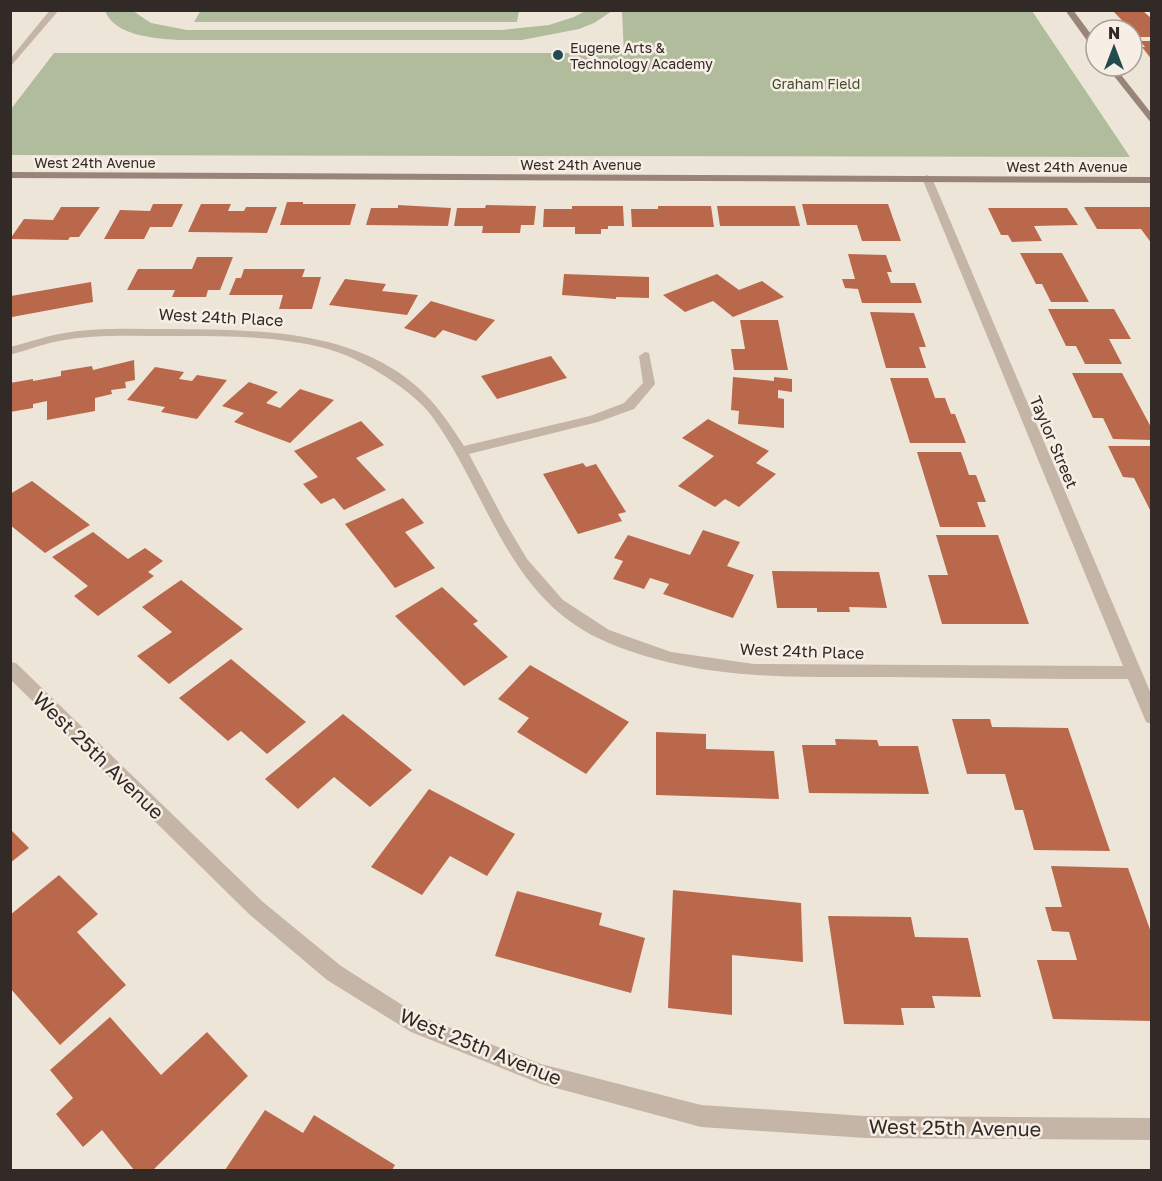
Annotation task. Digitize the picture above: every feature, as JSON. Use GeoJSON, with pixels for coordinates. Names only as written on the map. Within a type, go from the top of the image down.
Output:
{"type":"FeatureCollection","features":[{"type":"Feature","properties":{"kind":"street"},"geometry":{"type":"LineString","coordinates":[[10,65],[55,10]]}},
{"type":"Feature","properties":{"kind":"street"},"geometry":{"type":"LineString","coordinates":[[1069,10],[1084,31]]}},
{"type":"Feature","properties":{"kind":"street"},"geometry":{"type":"LineString","coordinates":[[1119,78],[1152,121]]}},
{"type":"Feature","properties":{"kind":"street","name":"West 24th Avenue"},"geometry":{"type":"LineString","coordinates":[[10,175],[1152,180]]}},
{"type":"Feature","properties":{"kind":"street","name":"Taylor Street"},"geometry":{"type":"LineString","coordinates":[[927,178],[1152,717]]}},
{"type":"Feature","properties":{"kind":"street","name":"West 24th Place"},"geometry":{"type":"LineString","coordinates":[[10,351],[60,337],[118,332],[248,334],[281,337],[341,350],[393,375],[435,409],[461,451],[498,523],[522,563],[558,604],[604,634],[670,658],[754,670],[1133,674]]}},
{"type":"Feature","properties":{"kind":"street"},"geometry":{"type":"LineString","coordinates":[[461,451],[593,419],[629,406],[649,384],[645,356]]}},
{"type":"Feature","properties":{"kind":"street","name":"West 25th Avenue"},"geometry":{"type":"LineString","coordinates":[[10,668],[256,908],[334,973],[411,1022],[541,1074],[701,1116],[865,1127],[1152,1129]]}},
{"type":"Feature","properties":{"kind":"green space"},"geometry":{"type":"Polygon","coordinates":[[[201,10],[519,11],[517,22],[194,22],[201,10]]]}},
{"type":"Feature","properties":{"kind":"green space"},"geometry":{"type":"Polygon","coordinates":[[[105,11],[133,11],[151,23],[187,30],[502,30],[549,25],[585,11],[612,11],[594,23],[579,29],[522,40],[177,40],[147,37],[126,31],[117,26],[105,11]]]}},
{"type":"Feature","properties":{"kind":"green space","name":"Graham Field"},"geometry":{"type":"Polygon","coordinates":[[[622,11],[1032,11],[1130,157],[11,155],[11,109],[54,53],[624,53],[622,11]]]}},
{"type":"Feature","properties":{"kind":"building"},"geometry":{"type":"Polygon","coordinates":[[[1113,11],[1143,11],[1152,19],[1152,37],[1144,37],[1144,18],[1120,18],[1113,11]]]}},
{"type":"Feature","properties":{"kind":"building"},"geometry":{"type":"Polygon","coordinates":[[[1144,41],[1152,41],[1152,60],[1144,50],[1144,41]]]}},
{"type":"Feature","properties":{"kind":"building"},"geometry":{"type":"Polygon","coordinates":[[[287,202],[356,204],[350,225],[280,225],[287,202]]]}},
{"type":"Feature","properties":{"kind":"building"},"geometry":{"type":"Polygon","coordinates":[[[153,204],[183,204],[172,227],[150,227],[144,239],[104,239],[120,210],[150,211],[153,204]]]}},
{"type":"Feature","properties":{"kind":"building"},"geometry":{"type":"Polygon","coordinates":[[[201,204],[231,204],[228,211],[244,211],[246,207],[277,207],[267,233],[188,232],[201,204]]]}},
{"type":"Feature","properties":{"kind":"building"},"geometry":{"type":"Polygon","coordinates":[[[802,204],[888,204],[901,241],[862,241],[857,225],[807,225],[802,204]]]}},
{"type":"Feature","properties":{"kind":"building"},"geometry":{"type":"Polygon","coordinates":[[[398,205],[451,208],[448,226],[366,225],[371,208],[398,208],[398,205]]]}},
{"type":"Feature","properties":{"kind":"building"},"geometry":{"type":"Polygon","coordinates":[[[486,205],[536,206],[534,225],[521,225],[520,233],[482,233],[483,226],[454,226],[457,208],[485,208],[486,205]]]}},
{"type":"Feature","properties":{"kind":"building"},"geometry":{"type":"Polygon","coordinates":[[[572,206],[623,206],[624,226],[608,226],[608,229],[601,229],[601,234],[575,234],[575,227],[543,227],[544,209],[572,209],[572,206]]]}},
{"type":"Feature","properties":{"kind":"building"},"geometry":{"type":"Polygon","coordinates":[[[658,206],[711,206],[714,227],[632,227],[631,209],[658,209],[658,206]]]}},
{"type":"Feature","properties":{"kind":"building"},"geometry":{"type":"Polygon","coordinates":[[[717,206],[795,206],[800,226],[720,226],[717,206]]]}},
{"type":"Feature","properties":{"kind":"building"},"geometry":{"type":"Polygon","coordinates":[[[61,207],[100,207],[79,237],[70,237],[68,240],[10,239],[24,219],[53,220],[61,207]]]}},
{"type":"Feature","properties":{"kind":"building"},"geometry":{"type":"Polygon","coordinates":[[[1084,207],[1152,207],[1152,244],[1141,229],[1097,229],[1084,207]]]}},
{"type":"Feature","properties":{"kind":"building"},"geometry":{"type":"Polygon","coordinates":[[[988,208],[1067,208],[1078,225],[1034,226],[1042,241],[1012,242],[1008,235],[1001,235],[988,208]]]}},
{"type":"Feature","properties":{"kind":"building"},"geometry":{"type":"Polygon","coordinates":[[[1020,253],[1062,253],[1089,302],[1051,302],[1042,284],[1036,284],[1020,253]]]}},
{"type":"Feature","properties":{"kind":"building"},"geometry":{"type":"Polygon","coordinates":[[[848,254],[886,255],[892,272],[887,272],[891,283],[915,283],[922,303],[862,303],[858,289],[845,288],[842,279],[855,279],[848,254]]]}},
{"type":"Feature","properties":{"kind":"building"},"geometry":{"type":"Polygon","coordinates":[[[197,257],[233,257],[220,290],[208,290],[206,297],[172,297],[175,290],[127,290],[138,269],[192,269],[197,257]]]}},
{"type":"Feature","properties":{"kind":"building"},"geometry":{"type":"Polygon","coordinates":[[[244,269],[305,269],[302,277],[321,277],[312,309],[279,309],[283,295],[229,295],[236,278],[241,278],[244,269]]]}},
{"type":"Feature","properties":{"kind":"building"},"geometry":{"type":"Polygon","coordinates":[[[564,274],[649,277],[649,298],[616,297],[616,299],[562,295],[564,274]]]}},
{"type":"Feature","properties":{"kind":"building"},"geometry":{"type":"Polygon","coordinates":[[[717,274],[739,290],[762,281],[784,297],[733,317],[713,301],[685,312],[663,295],[717,274]]]}},
{"type":"Feature","properties":{"kind":"building"},"geometry":{"type":"Polygon","coordinates":[[[345,279],[386,284],[382,291],[418,295],[407,315],[329,305],[345,279]]]}},
{"type":"Feature","properties":{"kind":"building"},"geometry":{"type":"Polygon","coordinates":[[[91,282],[93,302],[12,317],[11,296],[91,282]]]}},
{"type":"Feature","properties":{"kind":"building"},"geometry":{"type":"Polygon","coordinates":[[[431,301],[495,320],[476,341],[443,330],[435,338],[404,328],[431,301]]]}},
{"type":"Feature","properties":{"kind":"building"},"geometry":{"type":"Polygon","coordinates":[[[1048,309],[1114,309],[1131,339],[1109,339],[1122,364],[1085,364],[1076,346],[1066,346],[1048,309]]]}},
{"type":"Feature","properties":{"kind":"building"},"geometry":{"type":"Polygon","coordinates":[[[870,312],[914,313],[926,347],[919,347],[926,368],[886,368],[870,312]]]}},
{"type":"Feature","properties":{"kind":"building"},"geometry":{"type":"Polygon","coordinates":[[[740,320],[778,320],[788,370],[734,370],[731,349],[745,349],[740,320]]]}},
{"type":"Feature","properties":{"kind":"building"},"geometry":{"type":"Polygon","coordinates":[[[551,356],[567,378],[497,399],[481,376],[551,356]]]}},
{"type":"Feature","properties":{"kind":"building"},"geometry":{"type":"Polygon","coordinates":[[[134,360],[135,380],[125,382],[126,388],[111,390],[112,394],[95,398],[95,411],[47,420],[47,401],[33,404],[33,408],[10,412],[10,383],[61,376],[61,371],[92,366],[93,370],[134,360]]]}},
{"type":"Feature","properties":{"kind":"building"},"geometry":{"type":"Polygon","coordinates":[[[155,367],[184,372],[179,379],[192,381],[197,375],[227,380],[197,419],[161,412],[165,407],[127,400],[155,367]]]}},
{"type":"Feature","properties":{"kind":"building"},"geometry":{"type":"Polygon","coordinates":[[[1072,373],[1122,373],[1152,429],[1152,440],[1113,439],[1103,418],[1093,418],[1072,373]]]}},
{"type":"Feature","properties":{"kind":"building"},"geometry":{"type":"Polygon","coordinates":[[[733,377],[774,381],[774,377],[792,379],[792,392],[778,390],[778,398],[784,399],[784,428],[738,424],[739,411],[731,410],[733,377]]]}},
{"type":"Feature","properties":{"kind":"building"},"geometry":{"type":"Polygon","coordinates":[[[890,378],[928,378],[935,398],[945,398],[951,414],[955,414],[966,443],[910,443],[890,378]]]}},
{"type":"Feature","properties":{"kind":"building"},"geometry":{"type":"Polygon","coordinates":[[[249,382],[278,392],[266,403],[280,408],[300,389],[334,400],[290,443],[234,422],[244,413],[222,406],[249,382]]]}},
{"type":"Feature","properties":{"kind":"building"},"geometry":{"type":"Polygon","coordinates":[[[708,419],[769,451],[756,463],[776,474],[739,507],[725,499],[715,507],[678,486],[714,456],[682,438],[708,419]]]}},
{"type":"Feature","properties":{"kind":"building"},"geometry":{"type":"Polygon","coordinates":[[[361,421],[384,445],[356,458],[386,490],[344,510],[334,498],[321,504],[303,484],[318,477],[294,451],[361,421]]]}},
{"type":"Feature","properties":{"kind":"building"},"geometry":{"type":"Polygon","coordinates":[[[1108,446],[1152,446],[1152,514],[1134,478],[1123,477],[1108,446]]]}},
{"type":"Feature","properties":{"kind":"building"},"geometry":{"type":"Polygon","coordinates":[[[917,452],[961,452],[969,475],[976,475],[986,502],[977,502],[986,527],[940,527],[917,452]]]}},
{"type":"Feature","properties":{"kind":"building"},"geometry":{"type":"Polygon","coordinates":[[[583,463],[586,467],[596,464],[626,512],[618,514],[622,521],[578,534],[543,474],[583,463]]]}},
{"type":"Feature","properties":{"kind":"building"},"geometry":{"type":"Polygon","coordinates":[[[32,481],[90,525],[45,553],[10,525],[10,494],[32,481]]]}},
{"type":"Feature","properties":{"kind":"building"},"geometry":{"type":"Polygon","coordinates":[[[403,498],[424,523],[405,532],[435,568],[395,588],[345,524],[403,498]]]}},
{"type":"Feature","properties":{"kind":"building"},"geometry":{"type":"Polygon","coordinates":[[[703,530],[740,542],[727,566],[754,575],[733,618],[663,594],[669,584],[650,578],[644,589],[613,579],[623,561],[614,558],[628,535],[690,555],[703,530]]]}},
{"type":"Feature","properties":{"kind":"building"},"geometry":{"type":"Polygon","coordinates":[[[93,532],[128,559],[145,548],[163,561],[148,572],[154,576],[98,616],[74,596],[88,586],[52,557],[93,532]]]}},
{"type":"Feature","properties":{"kind":"building"},"geometry":{"type":"Polygon","coordinates":[[[936,535],[998,535],[1029,624],[942,624],[928,575],[948,575],[936,535]]]}},
{"type":"Feature","properties":{"kind":"building"},"geometry":{"type":"Polygon","coordinates":[[[772,571],[879,572],[887,608],[849,607],[850,612],[817,612],[817,608],[777,608],[772,571]]]}},
{"type":"Feature","properties":{"kind":"building"},"geometry":{"type":"Polygon","coordinates":[[[181,580],[243,629],[169,684],[137,656],[172,632],[142,607],[181,580]]]}},
{"type":"Feature","properties":{"kind":"building"},"geometry":{"type":"Polygon","coordinates":[[[442,587],[478,621],[473,624],[508,657],[464,686],[395,616],[442,587]]]}},
{"type":"Feature","properties":{"kind":"building"},"geometry":{"type":"Polygon","coordinates":[[[231,659],[306,722],[267,754],[241,731],[228,741],[179,698],[231,659]]]}},
{"type":"Feature","properties":{"kind":"building"},"geometry":{"type":"Polygon","coordinates":[[[530,665],[629,722],[586,774],[517,732],[529,718],[498,699],[530,665]]]}},
{"type":"Feature","properties":{"kind":"building"},"geometry":{"type":"Polygon","coordinates":[[[343,714],[412,770],[370,807],[334,777],[298,809],[265,779],[343,714]]]}},
{"type":"Feature","properties":{"kind":"building"},"geometry":{"type":"Polygon","coordinates":[[[952,719],[990,719],[992,727],[1068,728],[1110,851],[1034,850],[1023,810],[1015,810],[1005,774],[967,774],[952,719]]]}},
{"type":"Feature","properties":{"kind":"building"},"geometry":{"type":"Polygon","coordinates":[[[656,732],[706,734],[706,749],[774,751],[779,799],[656,795],[656,732]]]}},
{"type":"Feature","properties":{"kind":"building"},"geometry":{"type":"Polygon","coordinates":[[[835,739],[877,740],[879,746],[918,746],[929,794],[809,793],[802,745],[836,745],[835,739]]]}},
{"type":"Feature","properties":{"kind":"building"},"geometry":{"type":"Polygon","coordinates":[[[429,789],[515,834],[487,876],[450,856],[422,895],[371,867],[429,789]]]}},
{"type":"Feature","properties":{"kind":"building"},"geometry":{"type":"Polygon","coordinates":[[[10,829],[29,848],[10,863],[10,829]]]}},
{"type":"Feature","properties":{"kind":"building"},"geometry":{"type":"Polygon","coordinates":[[[1051,866],[1128,868],[1152,935],[1152,1021],[1053,1019],[1037,960],[1077,960],[1069,932],[1052,931],[1045,907],[1062,907],[1051,866]]]}},
{"type":"Feature","properties":{"kind":"building"},"geometry":{"type":"Polygon","coordinates":[[[59,875],[98,914],[77,932],[126,985],[60,1045],[10,988],[10,915],[59,875]]]}},
{"type":"Feature","properties":{"kind":"building"},"geometry":{"type":"Polygon","coordinates":[[[673,890],[801,903],[803,962],[732,955],[732,1015],[668,1008],[673,890]]]}},
{"type":"Feature","properties":{"kind":"building"},"geometry":{"type":"Polygon","coordinates":[[[517,891],[602,913],[599,925],[645,938],[631,993],[495,956],[517,891]]]}},
{"type":"Feature","properties":{"kind":"building"},"geometry":{"type":"Polygon","coordinates":[[[828,916],[911,917],[915,937],[968,938],[981,997],[932,996],[935,1008],[901,1008],[904,1025],[844,1024],[828,916]]]}},
{"type":"Feature","properties":{"kind":"building"},"geometry":{"type":"Polygon","coordinates":[[[110,1017],[161,1075],[207,1032],[248,1076],[153,1170],[134,1170],[102,1130],[83,1147],[56,1114],[73,1098],[50,1070],[110,1017]]]}},
{"type":"Feature","properties":{"kind":"building"},"geometry":{"type":"Polygon","coordinates":[[[265,1110],[303,1133],[314,1115],[395,1165],[392,1170],[225,1170],[265,1110]]]}},
{"type":"Feature","properties":{"kind":"place","name":"Eugene Arts & Technology Academy"},"geometry":{"type":"Point","coordinates":[558,55]}}]}
